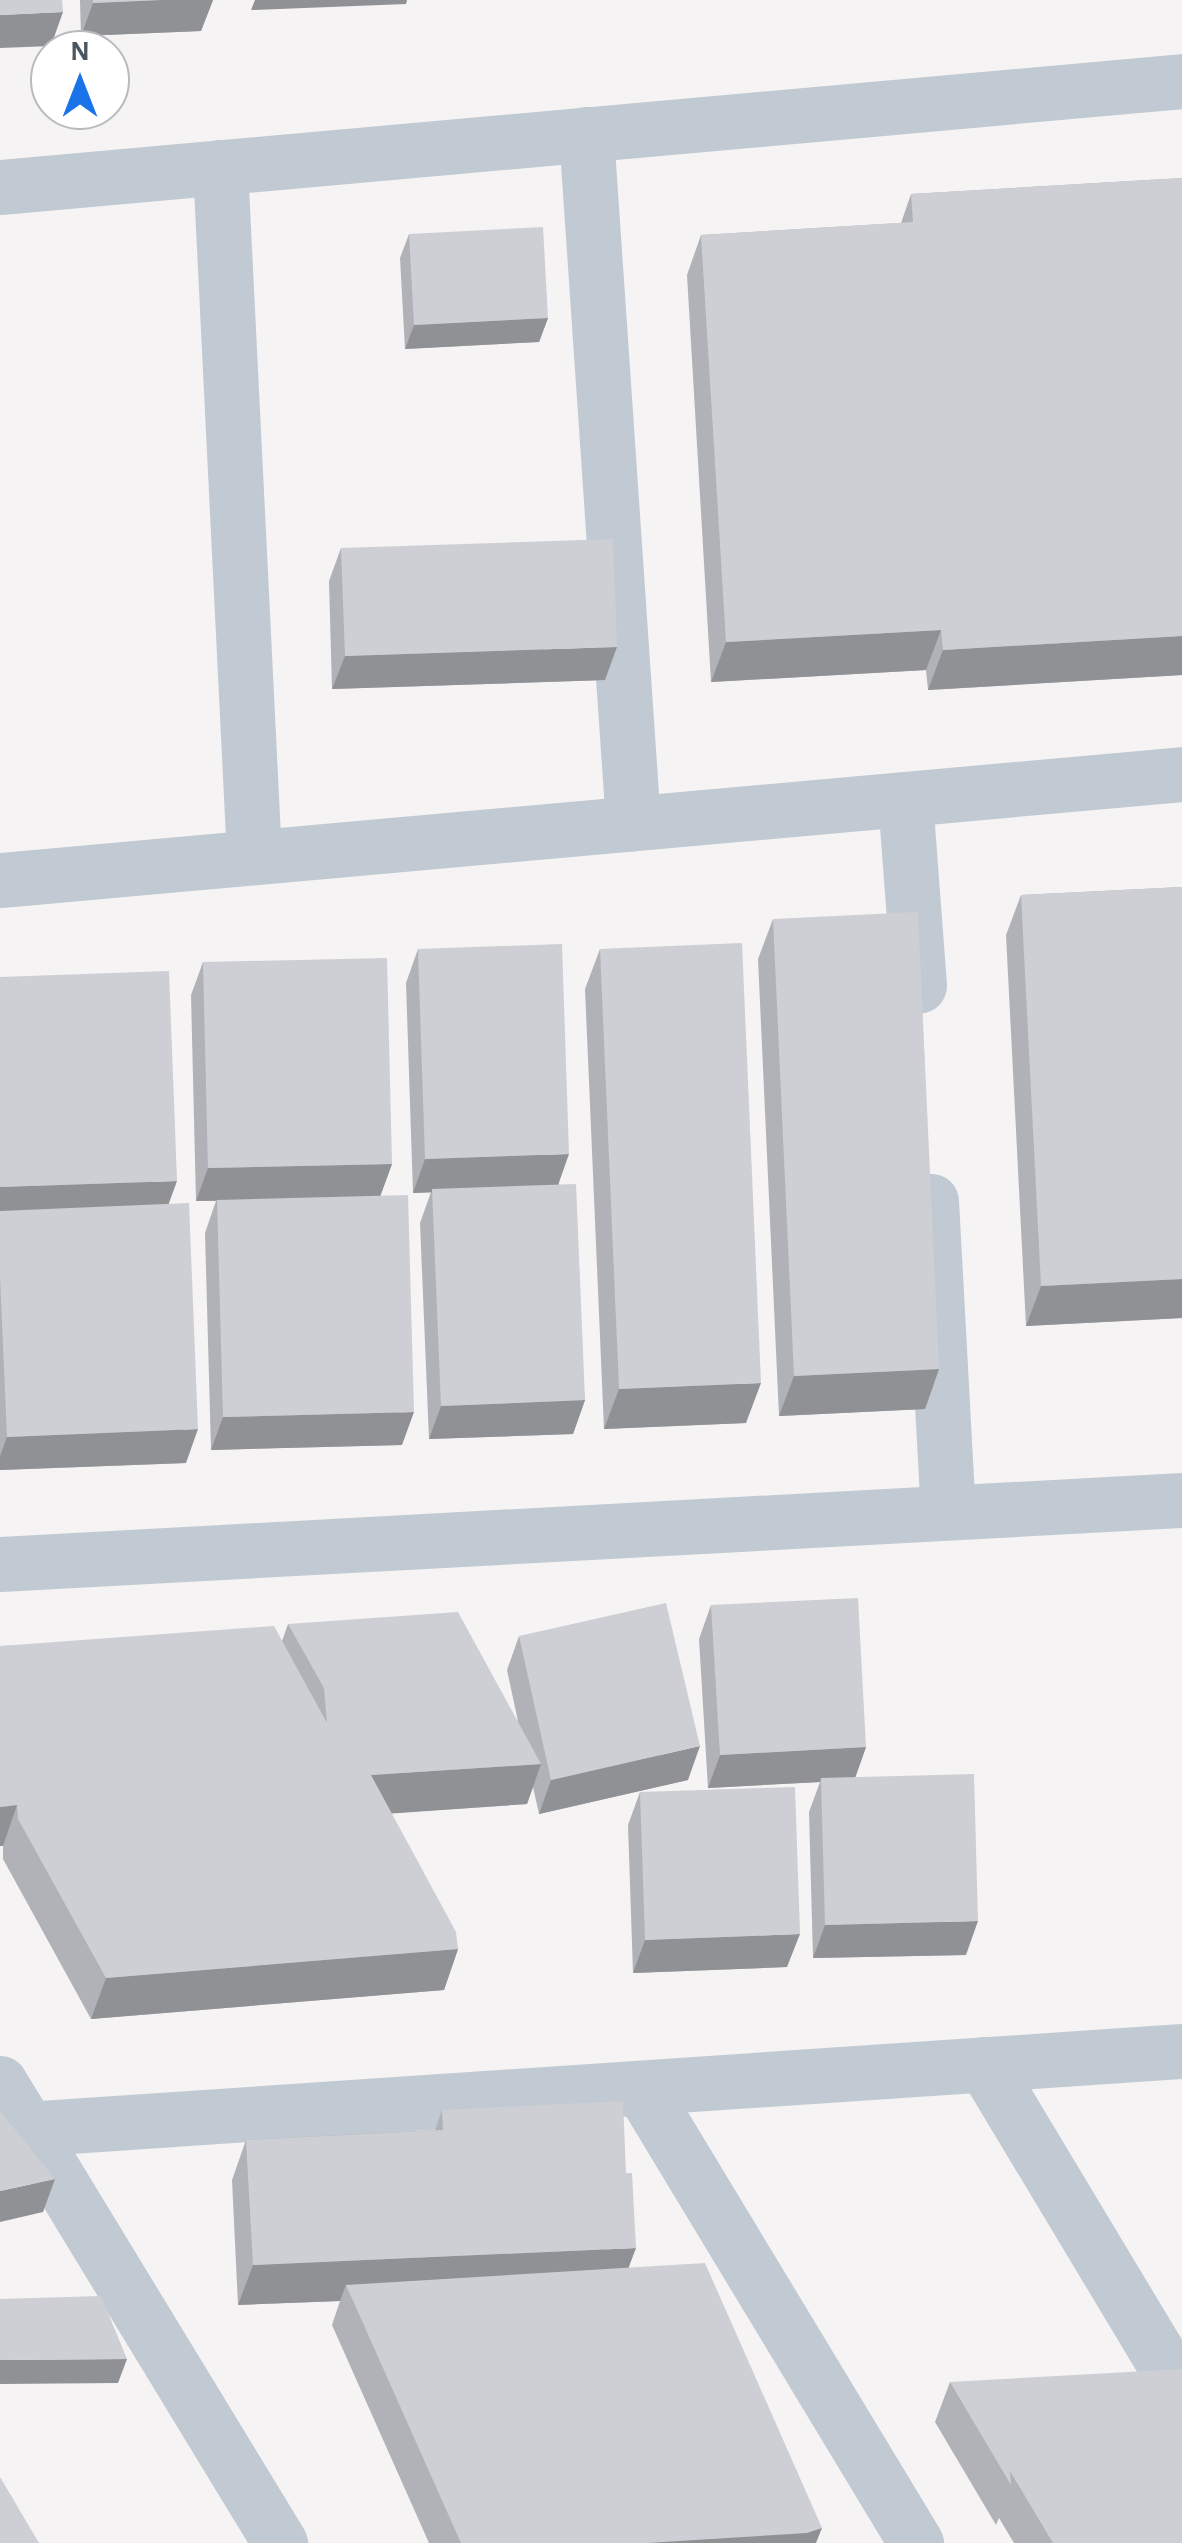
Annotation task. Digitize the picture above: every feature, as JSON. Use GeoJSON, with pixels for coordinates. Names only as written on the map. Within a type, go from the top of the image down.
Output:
{"type":"FeatureCollection","features":[{"type":"Feature","properties":{"kind":"street"},"geometry":{"type":"LineString","coordinates":[[0,187],[1182,81]]}},
{"type":"Feature","properties":{"kind":"street"},"geometry":{"type":"LineString","coordinates":[[586,134],[634,823]]}},
{"type":"Feature","properties":{"kind":"street"},"geometry":{"type":"LineString","coordinates":[[220,167],[254,857]]}},
{"type":"Feature","properties":{"kind":"street"},"geometry":{"type":"LineString","coordinates":[[0,880],[1182,774]]}},
{"type":"Feature","properties":{"kind":"street"},"geometry":{"type":"LineString","coordinates":[[906,799],[922,1038]]}},
{"type":"Feature","properties":{"kind":"street"},"geometry":{"type":"LineString","coordinates":[[928,1156],[948,1512]]}},
{"type":"Feature","properties":{"kind":"street"},"geometry":{"type":"LineString","coordinates":[[0,1564],[1182,1500]]}},
{"type":"Feature","properties":{"kind":"street"},"geometry":{"type":"LineString","coordinates":[[280,2543],[13,2106],[641,2088],[1182,2051]]}},
{"type":"Feature","properties":{"kind":"street"},"geometry":{"type":"LineString","coordinates":[[984,2064],[1182,2394]]}},
{"type":"Feature","properties":{"kind":"street"},"geometry":{"type":"LineString","coordinates":[[641,2088],[916,2543]]}},
{"type":"Feature","properties":{"kind":"building"},"geometry":{"type":"Polygon","coordinates":[[[0,0],[62,0],[63,12],[0,15],[0,0]]]}},
{"type":"Feature","properties":{"kind":"building"},"geometry":{"type":"Polygon","coordinates":[[[93,0],[161,0],[93,3],[93,0]]]}},
{"type":"Feature","properties":{"kind":"building"},"geometry":{"type":"Polygon","coordinates":[[[1182,178],[1182,636],[943,650],[941,630],[726,642],[701,235],[913,222],[911,194],[1182,178]]]}},
{"type":"Feature","properties":{"kind":"building"},"geometry":{"type":"Polygon","coordinates":[[[543,227],[548,318],[414,325],[409,234],[543,227]]]}},
{"type":"Feature","properties":{"kind":"building"},"geometry":{"type":"Polygon","coordinates":[[[613,539],[617,647],[345,656],[341,548],[613,539]]]}},
{"type":"Feature","properties":{"kind":"building"},"geometry":{"type":"Polygon","coordinates":[[[1182,887],[1182,1279],[1041,1286],[1021,895],[1182,887]]]}},
{"type":"Feature","properties":{"kind":"building"},"geometry":{"type":"Polygon","coordinates":[[[918,912],[939,1369],[794,1376],[773,919],[918,912]]]}},
{"type":"Feature","properties":{"kind":"building"},"geometry":{"type":"Polygon","coordinates":[[[742,943],[761,1383],[619,1389],[600,949],[742,943]]]}},
{"type":"Feature","properties":{"kind":"building"},"geometry":{"type":"Polygon","coordinates":[[[562,944],[569,1154],[425,1159],[418,949],[562,944]]]}},
{"type":"Feature","properties":{"kind":"building"},"geometry":{"type":"Polygon","coordinates":[[[387,958],[392,1164],[208,1168],[203,962],[387,958]]]}},
{"type":"Feature","properties":{"kind":"building"},"geometry":{"type":"Polygon","coordinates":[[[169,971],[177,1181],[0,1187],[0,977],[169,971]]]}},
{"type":"Feature","properties":{"kind":"building"},"geometry":{"type":"Polygon","coordinates":[[[576,1184],[585,1400],[441,1406],[432,1189],[576,1184]]]}},
{"type":"Feature","properties":{"kind":"building"},"geometry":{"type":"Polygon","coordinates":[[[408,1195],[414,1412],[223,1417],[217,1200],[408,1195]]]}},
{"type":"Feature","properties":{"kind":"building"},"geometry":{"type":"Polygon","coordinates":[[[189,1203],[198,1429],[7,1437],[0,1211],[189,1203]]]}},
{"type":"Feature","properties":{"kind":"building"},"geometry":{"type":"Polygon","coordinates":[[[858,1598],[866,1747],[720,1755],[711,1605],[858,1598]]]}},
{"type":"Feature","properties":{"kind":"building"},"geometry":{"type":"Polygon","coordinates":[[[666,1603],[700,1746],[551,1780],[519,1636],[666,1603]]]}},
{"type":"Feature","properties":{"kind":"building"},"geometry":{"type":"Polygon","coordinates":[[[458,1612],[541,1764],[371,1775],[456,1932],[458,1949],[106,1978],[18,1819],[17,1805],[0,1807],[0,1646],[274,1626],[327,1723],[324,1688],[288,1624],[458,1612]]]}},
{"type":"Feature","properties":{"kind":"building"},"geometry":{"type":"Polygon","coordinates":[[[974,1774],[978,1921],[825,1925],[821,1778],[974,1774]]]}},
{"type":"Feature","properties":{"kind":"building"},"geometry":{"type":"Polygon","coordinates":[[[795,1787],[800,1934],[645,1940],[640,1792],[795,1787]]]}},
{"type":"Feature","properties":{"kind":"building"},"geometry":{"type":"Polygon","coordinates":[[[623,2101],[626,2173],[632,2173],[636,2248],[253,2265],[246,2140],[443,2130],[442,2110],[623,2101]]]}},
{"type":"Feature","properties":{"kind":"building"},"geometry":{"type":"Polygon","coordinates":[[[0,2111],[55,2179],[0,2191],[0,2111]]]}},
{"type":"Feature","properties":{"kind":"building"},"geometry":{"type":"Polygon","coordinates":[[[705,2263],[822,2528],[807,2533],[647,2543],[461,2543],[346,2285],[705,2263]]]}},
{"type":"Feature","properties":{"kind":"building"},"geometry":{"type":"Polygon","coordinates":[[[101,2296],[127,2359],[0,2360],[0,2299],[101,2296]]]}},
{"type":"Feature","properties":{"kind":"building"},"geometry":{"type":"Polygon","coordinates":[[[1182,2369],[1182,2543],[1053,2543],[1010,2471],[1011,2485],[950,2382],[1182,2369]]]}},
{"type":"Feature","properties":{"kind":"building"},"geometry":{"type":"Polygon","coordinates":[[[0,2477],[39,2543],[0,2543],[0,2477]]]}}]}
